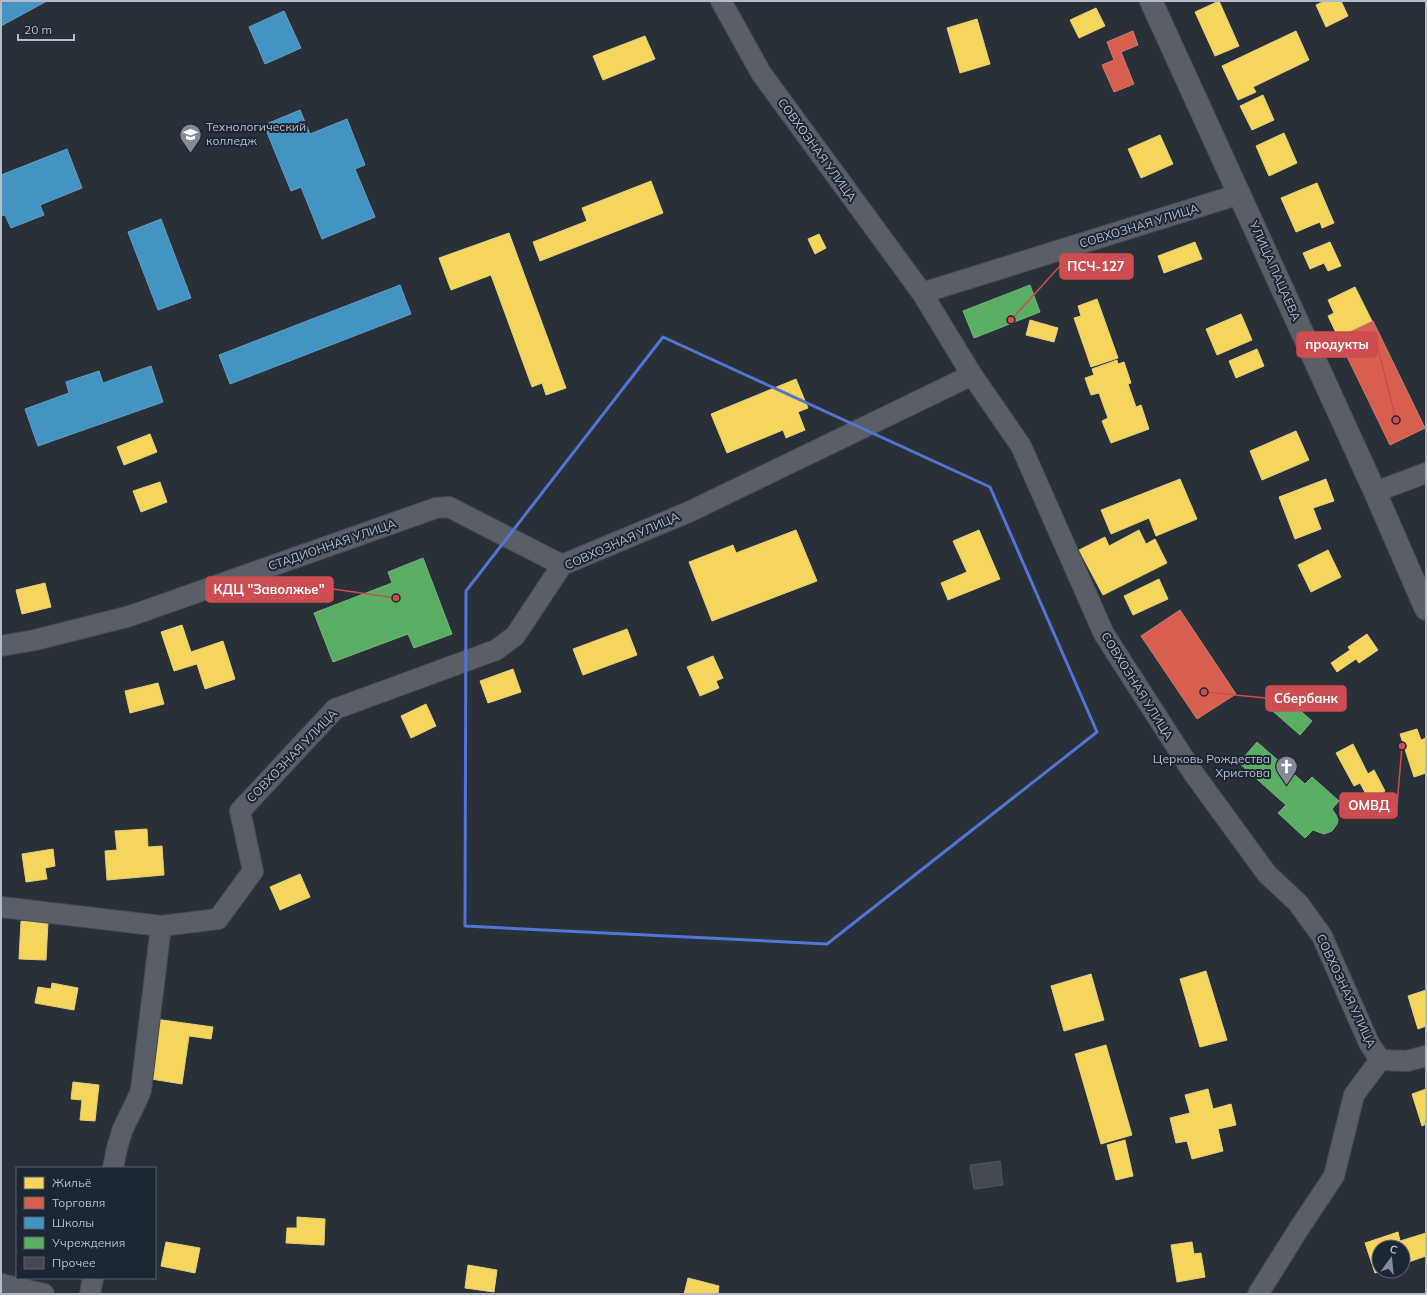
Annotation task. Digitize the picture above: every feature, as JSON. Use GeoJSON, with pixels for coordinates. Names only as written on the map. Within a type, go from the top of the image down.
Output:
{"type":"FeatureCollection","features":[{"type":"Feature","properties":{"kind":"street","name":"СОВХОЗНАЯ УЛИЦА"},"geometry":{"type":"LineString","coordinates":[[721,1],[761,73],[922,293],[972,375],[1022,446],[1104,634],[1194,774],[1267,874],[1298,903],[1322,936],[1369,1043],[1380,1060]]}},
{"type":"Feature","properties":{"kind":"street","name":"УЛИЦА ПАЦАЕВА"},"geometry":{"type":"LineString","coordinates":[[1151,1],[1375,492],[1426,609]]}},
{"type":"Feature","properties":{"kind":"street","name":"СОВХОЗНАЯ УЛИЦА"},"geometry":{"type":"LineString","coordinates":[[922,293],[1240,194]]}},
{"type":"Feature","properties":{"kind":"street","name":"СОВХОЗНАЯ УЛИЦА"},"geometry":{"type":"LineString","coordinates":[[160,926],[218,919],[253,871],[240,811],[335,709],[496,650],[515,636],[562,565],[691,511],[972,375]]}},
{"type":"Feature","properties":{"kind":"street"},"geometry":{"type":"LineString","coordinates":[[1375,492],[1426,473]]}},
{"type":"Feature","properties":{"kind":"street","name":"СТАДИОННАЯ УЛИЦА"},"geometry":{"type":"LineString","coordinates":[[1,646],[35,640],[130,616],[436,508],[449,507],[562,565]]}},
{"type":"Feature","properties":{"kind":"street"},"geometry":{"type":"LineString","coordinates":[[1,906],[160,926],[141,1090],[135,1107],[122,1131],[116,1150],[113,1167]]}},
{"type":"Feature","properties":{"kind":"street","name":"СОВХОЗНАЯ УЛИЦА"},"geometry":{"type":"LineString","coordinates":[[1380,1060],[1407,1061],[1426,1056]]}},
{"type":"Feature","properties":{"kind":"street","name":"СОВХОЗНАЯ УЛИЦА"},"geometry":{"type":"LineString","coordinates":[[1258,1294],[1334,1176],[1354,1095],[1380,1060]]}},
{"type":"Feature","properties":{"kind":"street"},"geometry":{"type":"LineString","coordinates":[[90,1294],[93,1279]]}},
{"type":"Feature","properties":{"kind":"street"},"geometry":{"type":"LineString","coordinates":[[1,1284],[44,1294]]}},
{"type":"Feature","properties":{"kind":"highlighted area"},"geometry":{"type":"Polygon","coordinates":[[[663,337],[990,487],[1097,732],[827,944],[465,926],[466,591],[663,337]]]}},
{"type":"Feature","properties":{"kind":"building: Жильё"},"geometry":{"type":"Polygon","coordinates":[[[1219,1],[1239,46],[1215,56],[1195,12],[1219,1]]]}},
{"type":"Feature","properties":{"kind":"building: Жильё"},"geometry":{"type":"Polygon","coordinates":[[[1325,1],[1341,1],[1348,16],[1326,27],[1316,5],[1325,1]]]}},
{"type":"Feature","properties":{"kind":"building: Жильё"},"geometry":{"type":"Polygon","coordinates":[[[1096,8],[1105,26],[1079,38],[1070,20],[1096,8]]]}},
{"type":"Feature","properties":{"kind":"building: Жильё"},"geometry":{"type":"Polygon","coordinates":[[[977,19],[990,64],[960,73],[947,28],[977,19]]]}},
{"type":"Feature","properties":{"kind":"building: Жильё"},"geometry":{"type":"Polygon","coordinates":[[[1296,31],[1309,60],[1253,87],[1256,92],[1238,100],[1222,66],[1296,31]]]}},
{"type":"Feature","properties":{"kind":"building: Жильё"},"geometry":{"type":"Polygon","coordinates":[[[645,36],[655,59],[603,80],[593,56],[645,36]]]}},
{"type":"Feature","properties":{"kind":"building: Жильё"},"geometry":{"type":"Polygon","coordinates":[[[1263,95],[1274,120],[1252,130],[1240,106],[1263,95]]]}},
{"type":"Feature","properties":{"kind":"building: Жильё"},"geometry":{"type":"Polygon","coordinates":[[[1284,133],[1297,163],[1269,176],[1256,146],[1284,133]]]}},
{"type":"Feature","properties":{"kind":"building: Жильё"},"geometry":{"type":"Polygon","coordinates":[[[1160,135],[1173,164],[1141,178],[1128,149],[1160,135]]]}},
{"type":"Feature","properties":{"kind":"building: Жильё"},"geometry":{"type":"Polygon","coordinates":[[[651,181],[663,213],[540,261],[533,242],[587,221],[582,208],[651,181]]]}},
{"type":"Feature","properties":{"kind":"building: Жильё"},"geometry":{"type":"Polygon","coordinates":[[[1317,183],[1334,223],[1322,228],[1320,222],[1296,232],[1281,198],[1317,183]]]}},
{"type":"Feature","properties":{"kind":"building: Жильё"},"geometry":{"type":"Polygon","coordinates":[[[509,233],[566,388],[546,395],[542,383],[532,387],[491,275],[451,290],[439,258],[509,233]]]}},
{"type":"Feature","properties":{"kind":"building: Жильё"},"geometry":{"type":"Polygon","coordinates":[[[819,234],[826,248],[815,254],[808,239],[819,234]]]}},
{"type":"Feature","properties":{"kind":"building: Жильё"},"geometry":{"type":"Polygon","coordinates":[[[1195,242],[1202,259],[1164,273],[1158,256],[1195,242]]]}},
{"type":"Feature","properties":{"kind":"building: Жильё"},"geometry":{"type":"Polygon","coordinates":[[[1330,242],[1341,266],[1328,271],[1324,263],[1310,269],[1303,253],[1330,242]]]}},
{"type":"Feature","properties":{"kind":"building: Жильё"},"geometry":{"type":"Polygon","coordinates":[[[1355,287],[1372,321],[1338,337],[1328,316],[1334,313],[1328,300],[1355,287]]]}},
{"type":"Feature","properties":{"kind":"building: Жильё"},"geometry":{"type":"Polygon","coordinates":[[[1097,299],[1118,358],[1091,367],[1074,318],[1081,316],[1078,306],[1097,299]]]}},
{"type":"Feature","properties":{"kind":"building: Жильё"},"geometry":{"type":"Polygon","coordinates":[[[1241,314],[1252,340],[1217,355],[1206,329],[1241,314]]]}},
{"type":"Feature","properties":{"kind":"building: Жильё"},"geometry":{"type":"Polygon","coordinates":[[[1030,320],[1058,328],[1054,342],[1026,335],[1030,320]]]}},
{"type":"Feature","properties":{"kind":"building: Жильё"},"geometry":{"type":"Polygon","coordinates":[[[1257,349],[1264,366],[1236,378],[1229,361],[1257,349]]]}},
{"type":"Feature","properties":{"kind":"building: Жильё"},"geometry":{"type":"Polygon","coordinates":[[[1117,360],[1118,364],[1124,362],[1131,383],[1128,384],[1136,407],[1141,405],[1149,429],[1111,443],[1102,421],[1108,418],[1099,393],[1091,395],[1085,378],[1094,375],[1092,369],[1117,360]]]}},
{"type":"Feature","properties":{"kind":"building: Жильё"},"geometry":{"type":"Polygon","coordinates":[[[796,379],[808,408],[798,412],[805,430],[786,438],[783,430],[727,453],[711,414],[796,379]]]}},
{"type":"Feature","properties":{"kind":"building: Жильё"},"geometry":{"type":"Polygon","coordinates":[[[1296,431],[1309,460],[1262,480],[1250,451],[1296,431]]]}},
{"type":"Feature","properties":{"kind":"building: Жильё"},"geometry":{"type":"Polygon","coordinates":[[[150,434],[157,452],[124,465],[117,447],[150,434]]]}},
{"type":"Feature","properties":{"kind":"building: Жильё"},"geometry":{"type":"Polygon","coordinates":[[[1180,479],[1197,519],[1156,536],[1149,518],[1111,534],[1101,510],[1180,479]]]}},
{"type":"Feature","properties":{"kind":"building: Жильё"},"geometry":{"type":"Polygon","coordinates":[[[1326,479],[1334,501],[1313,508],[1321,529],[1295,539],[1279,497],[1326,479]]]}},
{"type":"Feature","properties":{"kind":"building: Жильё"},"geometry":{"type":"Polygon","coordinates":[[[160,482],[167,502],[141,512],[133,491],[160,482]]]}},
{"type":"Feature","properties":{"kind":"building: Жильё"},"geometry":{"type":"Polygon","coordinates":[[[796,530],[817,581],[712,621],[689,562],[733,545],[736,553],[796,530]]]}},
{"type":"Feature","properties":{"kind":"building: Жильё"},"geometry":{"type":"Polygon","coordinates":[[[979,530],[1000,579],[948,600],[941,583],[967,572],[953,541],[979,530]]]}},
{"type":"Feature","properties":{"kind":"building: Жильё"},"geometry":{"type":"Polygon","coordinates":[[[1139,530],[1146,544],[1155,539],[1167,563],[1103,595],[1079,550],[1105,537],[1109,546],[1139,530]]]}},
{"type":"Feature","properties":{"kind":"building: Жильё"},"geometry":{"type":"Polygon","coordinates":[[[1328,550],[1341,577],[1311,592],[1298,565],[1328,550]]]}},
{"type":"Feature","properties":{"kind":"building: Жильё"},"geometry":{"type":"Polygon","coordinates":[[[1159,579],[1168,599],[1133,615],[1124,596],[1159,579]]]}},
{"type":"Feature","properties":{"kind":"building: Жильё"},"geometry":{"type":"Polygon","coordinates":[[[45,583],[51,607],[22,614],[16,590],[45,583]]]}},
{"type":"Feature","properties":{"kind":"building: Жильё"},"geometry":{"type":"Polygon","coordinates":[[[182,625],[191,652],[223,641],[235,679],[205,689],[197,664],[174,671],[161,632],[182,625]]]}},
{"type":"Feature","properties":{"kind":"building: Жильё"},"geometry":{"type":"Polygon","coordinates":[[[627,629],[637,655],[583,675],[573,649],[627,629]]]}},
{"type":"Feature","properties":{"kind":"building: Жильё"},"geometry":{"type":"Polygon","coordinates":[[[1367,634],[1378,650],[1359,663],[1356,659],[1337,672],[1331,663],[1350,650],[1348,647],[1367,634]]]}},
{"type":"Feature","properties":{"kind":"building: Жильё"},"geometry":{"type":"Polygon","coordinates":[[[713,656],[723,678],[716,681],[719,688],[700,696],[687,667],[713,656]]]}},
{"type":"Feature","properties":{"kind":"building: Жильё"},"geometry":{"type":"Polygon","coordinates":[[[513,669],[521,692],[488,703],[480,681],[513,669]]]}},
{"type":"Feature","properties":{"kind":"building: Жильё"},"geometry":{"type":"Polygon","coordinates":[[[158,683],[164,704],[130,713],[125,691],[158,683]]]}},
{"type":"Feature","properties":{"kind":"building: Жильё"},"geometry":{"type":"Polygon","coordinates":[[[426,704],[436,726],[411,738],[401,716],[426,704]]]}},
{"type":"Feature","properties":{"kind":"building: Жильё"},"geometry":{"type":"Polygon","coordinates":[[[1417,729],[1421,740],[1426,738],[1426,773],[1414,777],[1400,734],[1417,729]]]}},
{"type":"Feature","properties":{"kind":"building: Жильё"},"geometry":{"type":"Polygon","coordinates":[[[1353,744],[1368,774],[1374,770],[1385,791],[1369,800],[1360,783],[1354,786],[1336,753],[1353,744]]]}},
{"type":"Feature","properties":{"kind":"building: Жильё"},"geometry":{"type":"Polygon","coordinates":[[[147,829],[148,847],[162,846],[164,875],[107,880],[105,851],[117,850],[115,831],[147,829]]]}},
{"type":"Feature","properties":{"kind":"building: Жильё"},"geometry":{"type":"Polygon","coordinates":[[[53,849],[55,866],[45,868],[47,879],[26,882],[22,854],[53,849]]]}},
{"type":"Feature","properties":{"kind":"building: Жильё"},"geometry":{"type":"Polygon","coordinates":[[[300,874],[310,897],[280,910],[270,887],[300,874]]]}},
{"type":"Feature","properties":{"kind":"building: Жильё"},"geometry":{"type":"Polygon","coordinates":[[[21,921],[48,922],[46,960],[19,959],[21,921]]]}},
{"type":"Feature","properties":{"kind":"building: Жильё"},"geometry":{"type":"Polygon","coordinates":[[[1206,971],[1227,1040],[1200,1047],[1180,979],[1206,971]]]}},
{"type":"Feature","properties":{"kind":"building: Жильё"},"geometry":{"type":"Polygon","coordinates":[[[1091,974],[1104,1020],[1064,1031],[1051,986],[1091,974]]]}},
{"type":"Feature","properties":{"kind":"building: Жильё"},"geometry":{"type":"Polygon","coordinates":[[[52,983],[78,988],[74,1010],[35,1003],[38,987],[51,989],[52,983]]]}},
{"type":"Feature","properties":{"kind":"building: Жильё"},"geometry":{"type":"Polygon","coordinates":[[[1426,990],[1426,1026],[1418,1029],[1408,996],[1426,990]]]}},
{"type":"Feature","properties":{"kind":"building: Жильё"},"geometry":{"type":"Polygon","coordinates":[[[155,1019],[213,1027],[211,1039],[189,1036],[182,1084],[151,1079],[155,1019]]]}},
{"type":"Feature","properties":{"kind":"building: Жильё"},"geometry":{"type":"Polygon","coordinates":[[[1106,1045],[1132,1135],[1101,1144],[1075,1054],[1106,1045]]]}},
{"type":"Feature","properties":{"kind":"building: Жильё"},"geometry":{"type":"Polygon","coordinates":[[[73,1082],[99,1085],[95,1121],[80,1120],[82,1100],[71,1099],[73,1082]]]}},
{"type":"Feature","properties":{"kind":"building: Жильё"},"geometry":{"type":"Polygon","coordinates":[[[1208,1089],[1213,1109],[1231,1104],[1236,1125],[1218,1129],[1223,1151],[1192,1159],[1187,1141],[1176,1143],[1170,1118],[1190,1113],[1185,1095],[1208,1089]]]}},
{"type":"Feature","properties":{"kind":"building: Жильё"},"geometry":{"type":"Polygon","coordinates":[[[1426,1089],[1426,1124],[1422,1126],[1412,1094],[1426,1089]]]}},
{"type":"Feature","properties":{"kind":"building: Жильё"},"geometry":{"type":"Polygon","coordinates":[[[1125,1140],[1133,1176],[1116,1180],[1107,1145],[1125,1140]]]}},
{"type":"Feature","properties":{"kind":"building: Жильё"},"geometry":{"type":"Polygon","coordinates":[[[297,1217],[325,1219],[324,1245],[286,1243],[287,1228],[297,1228],[297,1217]]]}},
{"type":"Feature","properties":{"kind":"building: Жильё"},"geometry":{"type":"Polygon","coordinates":[[[1398,1232],[1400,1239],[1377,1239],[1398,1232]]]}},
{"type":"Feature","properties":{"kind":"building: Жильё"},"geometry":{"type":"Polygon","coordinates":[[[1426,1233],[1426,1256],[1411,1261],[1411,1239],[1406,1239],[1426,1233]]]}},
{"type":"Feature","properties":{"kind":"building: Жильё"},"geometry":{"type":"Polygon","coordinates":[[[1371,1241],[1371,1261],[1365,1243],[1371,1241]]]}},
{"type":"Feature","properties":{"kind":"building: Жильё"},"geometry":{"type":"Polygon","coordinates":[[[166,1242],[200,1248],[195,1273],[161,1266],[166,1242]]]}},
{"type":"Feature","properties":{"kind":"building: Жильё"},"geometry":{"type":"Polygon","coordinates":[[[1192,1242],[1194,1254],[1201,1253],[1205,1277],[1177,1282],[1171,1245],[1192,1242]]]}},
{"type":"Feature","properties":{"kind":"building: Жильё"},"geometry":{"type":"Polygon","coordinates":[[[468,1265],[497,1270],[494,1292],[465,1288],[468,1265]]]}},
{"type":"Feature","properties":{"kind":"building: Жильё"},"geometry":{"type":"Polygon","coordinates":[[[688,1278],[719,1286],[718,1294],[684,1294],[688,1278]]]}},
{"type":"Feature","properties":{"kind":"building: Торговля"},"geometry":{"type":"Polygon","coordinates":[[[1133,31],[1138,45],[1121,52],[1134,84],[1114,92],[1102,65],[1114,60],[1107,42],[1133,31]]]}},
{"type":"Feature","properties":{"kind":"building: Торговля"},"geometry":{"type":"Polygon","coordinates":[[[1373,321],[1425,428],[1390,445],[1338,338],[1373,321]]]}},
{"type":"Feature","properties":{"kind":"building: Торговля"},"geometry":{"type":"Polygon","coordinates":[[[1180,610],[1236,694],[1197,719],[1141,636],[1180,610]]]}},
{"type":"Feature","properties":{"kind":"building: Школы"},"geometry":{"type":"Polygon","coordinates":[[[1,1],[47,1],[1,26],[1,1]]]}},
{"type":"Feature","properties":{"kind":"building: Школы"},"geometry":{"type":"Polygon","coordinates":[[[284,11],[301,48],[265,64],[249,27],[284,11]]]}},
{"type":"Feature","properties":{"kind":"building: Школы"},"geometry":{"type":"Polygon","coordinates":[[[300,110],[310,134],[347,119],[365,165],[355,169],[375,217],[322,239],[301,187],[291,191],[264,125],[300,110]]]}},
{"type":"Feature","properties":{"kind":"building: Школы"},"geometry":{"type":"Polygon","coordinates":[[[67,149],[82,188],[40,205],[44,215],[11,228],[5,215],[1,216],[1,175],[67,149]]]}},
{"type":"Feature","properties":{"kind":"building: Школы"},"geometry":{"type":"Polygon","coordinates":[[[161,219],[191,298],[158,310],[128,232],[161,219]]]}},
{"type":"Feature","properties":{"kind":"building: Школы"},"geometry":{"type":"Polygon","coordinates":[[[400,285],[411,314],[230,384],[219,355],[400,285]]]}},
{"type":"Feature","properties":{"kind":"building: Школы"},"geometry":{"type":"Polygon","coordinates":[[[151,366],[163,402],[38,446],[25,409],[69,393],[66,382],[99,371],[103,383],[151,366]]]}},
{"type":"Feature","properties":{"kind":"building: Учреждения"},"geometry":{"type":"Polygon","coordinates":[[[1030,285],[1040,312],[974,338],[963,311],[1030,285]]]}},
{"type":"Feature","properties":{"kind":"building: Учреждения"},"geometry":{"type":"Polygon","coordinates":[[[423,558],[452,634],[414,648],[408,634],[333,662],[314,613],[392,583],[388,572],[423,558]]]}},
{"type":"Feature","properties":{"kind":"building: Учреждения"},"geometry":{"type":"Polygon","coordinates":[[[1279,692],[1312,721],[1300,735],[1267,706],[1279,692]]]}},
{"type":"Feature","properties":{"kind":"building: Учреждения"},"geometry":{"type":"Polygon","coordinates":[[[1257,742],[1305,784],[1312,777],[1339,801],[1332,809],[1338,820],[1332,831],[1324,834],[1313,830],[1305,838],[1278,813],[1286,805],[1239,763],[1257,742]]]}},
{"type":"Feature","properties":{"kind":"building: Прочее"},"geometry":{"type":"Polygon","coordinates":[[[1000,1161],[1003,1185],[974,1189],[970,1165],[1000,1161]]]}},
{"type":"Feature","properties":{"kind":"place","name":"Технологический колледж"},"geometry":{"type":"Point","coordinates":[191,154]}},
{"type":"Feature","properties":{"kind":"place","name":"ПСЧ-127"},"geometry":{"type":"Point","coordinates":[1011,320]}},
{"type":"Feature","properties":{"kind":"place","name":"продукты"},"geometry":{"type":"Point","coordinates":[1396,420]}},
{"type":"Feature","properties":{"kind":"place","name":"КДЦ \"Заволжье\""},"geometry":{"type":"Point","coordinates":[396,598]}},
{"type":"Feature","properties":{"kind":"place","name":"Сбербанк"},"geometry":{"type":"Point","coordinates":[1204,692]}},
{"type":"Feature","properties":{"kind":"place","name":"ОМВД"},"geometry":{"type":"Point","coordinates":[1402,746]}},
{"type":"Feature","properties":{"kind":"place","name":"Церковь Рождества Христова"},"geometry":{"type":"Point","coordinates":[1286,786]}}]}
